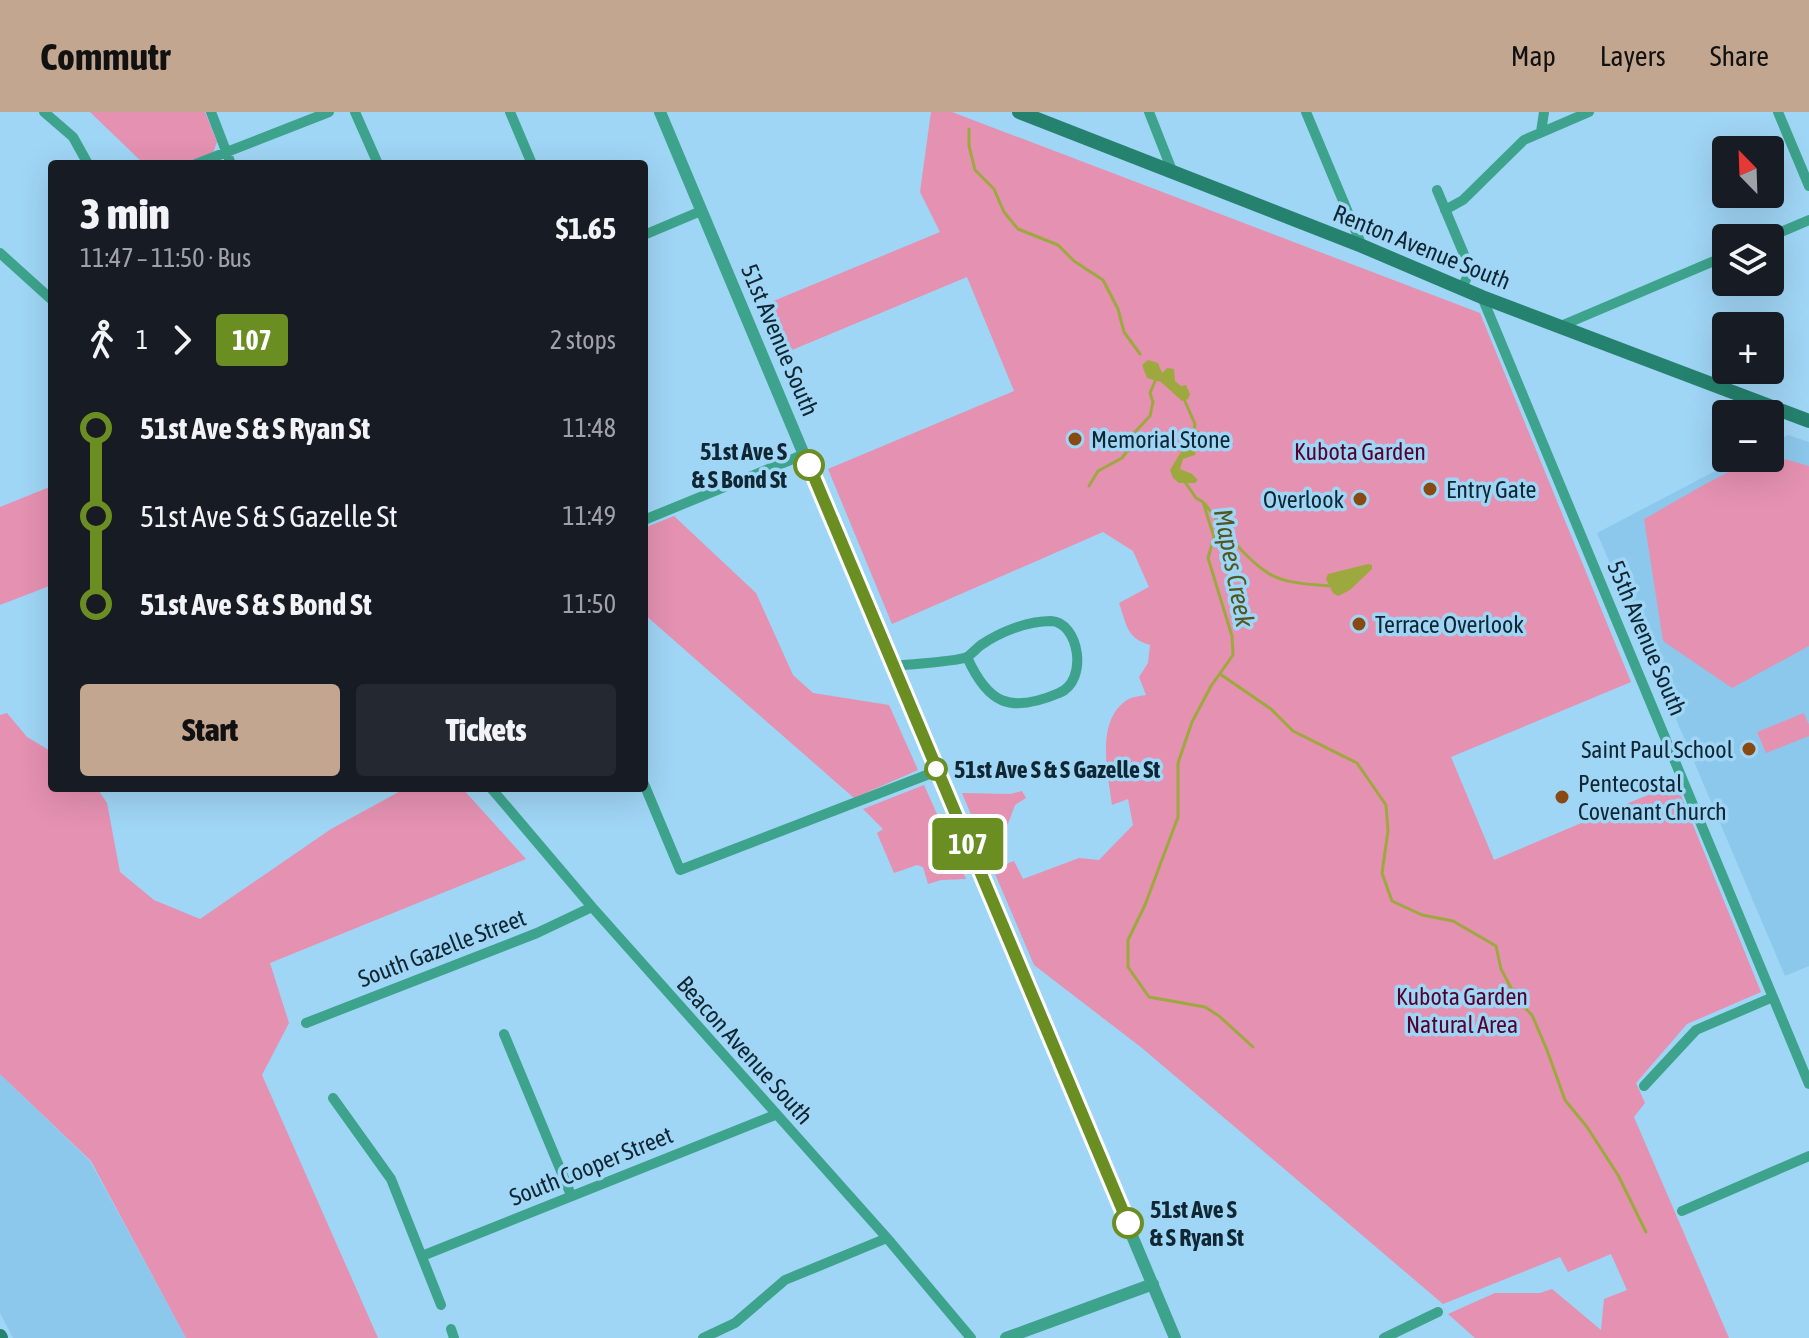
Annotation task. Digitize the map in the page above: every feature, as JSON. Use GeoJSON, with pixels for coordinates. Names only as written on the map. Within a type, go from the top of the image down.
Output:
{"type":"FeatureCollection","features":[{"type":"Feature","properties":{"kind":"main road","name":"Renton Avenue South"},"geometry":{"type":"LineString","coordinates":[[1019,112],[1362,246],[1482,297],[1563,325],[1809,421]]}},
{"type":"Feature","properties":{"kind":"street"},"geometry":{"type":"LineString","coordinates":[[44,112],[73,137],[86,160]]}},
{"type":"Feature","properties":{"kind":"street"},"geometry":{"type":"LineString","coordinates":[[211,112],[229,158],[329,112]]}},
{"type":"Feature","properties":{"kind":"street"},"geometry":{"type":"LineString","coordinates":[[355,112],[376,160]]}},
{"type":"Feature","properties":{"kind":"street"},"geometry":{"type":"LineString","coordinates":[[510,112],[530,160]]}},
{"type":"Feature","properties":{"kind":"street","name":"51st Avenue South"},"geometry":{"type":"LineString","coordinates":[[660,112],[1175,1338]]}},
{"type":"Feature","properties":{"kind":"street"},"geometry":{"type":"LineString","coordinates":[[1149,112],[1173,173]]}},
{"type":"Feature","properties":{"kind":"street"},"geometry":{"type":"LineString","coordinates":[[1306,112],[1362,246]]}},
{"type":"Feature","properties":{"kind":"street"},"geometry":{"type":"LineString","coordinates":[[1541,132],[1544,112]]}},
{"type":"Feature","properties":{"kind":"street"},"geometry":{"type":"LineString","coordinates":[[1445,210],[1463,200],[1519,144],[1589,112]]}},
{"type":"Feature","properties":{"kind":"street"},"geometry":{"type":"LineString","coordinates":[[1778,112],[1809,186]]}},
{"type":"Feature","properties":{"kind":"street"},"geometry":{"type":"LineString","coordinates":[[1437,190],[1468,264],[1469,273],[1462,288]]}},
{"type":"Feature","properties":{"kind":"street"},"geometry":{"type":"LineString","coordinates":[[648,233],[701,211]]}},
{"type":"Feature","properties":{"kind":"street"},"geometry":{"type":"LineString","coordinates":[[1784,231],[1809,220]]}},
{"type":"Feature","properties":{"kind":"street"},"geometry":{"type":"LineString","coordinates":[[0,253],[48,296]]}},
{"type":"Feature","properties":{"kind":"street"},"geometry":{"type":"LineString","coordinates":[[1563,325],[1712,262]]}},
{"type":"Feature","properties":{"kind":"street","name":"55th Avenue South"},"geometry":{"type":"LineString","coordinates":[[1482,297],[1809,1084]]}},
{"type":"Feature","properties":{"kind":"street"},"geometry":{"type":"LineString","coordinates":[[648,518],[805,454]]}},
{"type":"Feature","properties":{"kind":"street"},"geometry":{"type":"LineString","coordinates":[[893,666],[967,657],[984,643],[1013,629],[1039,622],[1056,622],[1071,639],[1078,666],[1075,679],[1065,691],[1008,704],[984,687],[967,657]]}},
{"type":"Feature","properties":{"kind":"street"},"geometry":{"type":"LineString","coordinates":[[647,792],[680,870],[937,771]]}},
{"type":"Feature","properties":{"kind":"street","name":"Beacon Avenue South"},"geometry":{"type":"LineString","coordinates":[[494,792],[775,1115],[887,1238],[968,1335]]}},
{"type":"Feature","properties":{"kind":"street","name":"South Gazelle Street"},"geometry":{"type":"LineString","coordinates":[[306,1023],[537,933],[592,907]]}},
{"type":"Feature","properties":{"kind":"street"},"geometry":{"type":"LineString","coordinates":[[1644,1086],[1696,1030],[1773,997]]}},
{"type":"Feature","properties":{"kind":"street"},"geometry":{"type":"LineString","coordinates":[[504,1034],[571,1195]]}},
{"type":"Feature","properties":{"kind":"street"},"geometry":{"type":"LineString","coordinates":[[333,1098],[391,1179],[441,1305]]}},
{"type":"Feature","properties":{"kind":"street","name":"South Cooper Street"},"geometry":{"type":"LineString","coordinates":[[422,1256],[775,1115]]}},
{"type":"Feature","properties":{"kind":"street"},"geometry":{"type":"LineString","coordinates":[[1682,1211],[1809,1156]]}},
{"type":"Feature","properties":{"kind":"street"},"geometry":{"type":"LineString","coordinates":[[703,1338],[735,1323],[783,1281],[887,1238]]}},
{"type":"Feature","properties":{"kind":"street"},"geometry":{"type":"LineString","coordinates":[[1006,1338],[1153,1284]]}},
{"type":"Feature","properties":{"kind":"street"},"geometry":{"type":"LineString","coordinates":[[1384,1338],[1438,1312]]}},
{"type":"Feature","properties":{"kind":"shaded area"},"geometry":{"type":"Polygon","coordinates":[[[1148,360],[1158,363],[1162,373],[1167,368],[1174,369],[1175,381],[1181,386],[1186,385],[1190,394],[1188,399],[1182,401],[1161,382],[1147,378],[1142,365],[1148,360]]]}},
{"type":"Feature","properties":{"kind":"shaded area"},"geometry":{"type":"Polygon","coordinates":[[[1194,428],[1201,433],[1195,455],[1183,459],[1180,469],[1198,480],[1195,483],[1179,483],[1170,470],[1182,450],[1181,433],[1194,428]]]}},
{"type":"Feature","properties":{"kind":"shaded area","name":"Saint Paul School"},"geometry":{"type":"Polygon","coordinates":[[[1788,435],[1809,442],[1809,966],[1785,976],[1597,533],[1713,472],[1784,472],[1784,437],[1788,435]]]}},
{"type":"Feature","properties":{"kind":"shaded area"},"geometry":{"type":"Polygon","coordinates":[[[1372,565],[1372,569],[1350,590],[1338,596],[1333,593],[1326,579],[1328,574],[1372,565]]]}},
{"type":"Feature","properties":{"kind":"shaded area"},"geometry":{"type":"Polygon","coordinates":[[[0,1074],[90,1161],[186,1338],[13,1338],[0,1313],[0,1074]]]}},
{"type":"Feature","properties":{"kind":"green space"},"geometry":{"type":"Polygon","coordinates":[[[90,112],[205,112],[217,142],[213,153],[193,160],[140,160],[90,112]]]}},
{"type":"Feature","properties":{"kind":"green space"},"geometry":{"type":"Polygon","coordinates":[[[931,112],[952,112],[1480,313],[1631,682],[1451,757],[1494,860],[1676,783],[1761,992],[1687,1024],[1636,1083],[1645,1103],[1634,1117],[1729,1338],[1475,1338],[1448,1314],[1495,1293],[1540,1293],[1552,1289],[1601,1330],[1604,1299],[1627,1290],[1611,1254],[1568,1272],[1560,1257],[1443,1304],[1142,1048],[1034,965],[993,869],[1014,861],[1023,879],[1079,858],[1099,860],[1133,825],[1128,799],[1112,805],[1107,734],[1117,709],[1129,699],[1146,695],[1139,677],[1148,663],[1150,645],[1132,634],[1119,603],[1149,587],[1133,551],[1103,532],[892,624],[828,469],[1014,391],[967,277],[780,355],[759,307],[940,232],[920,192],[931,112]]]}},
{"type":"Feature","properties":{"kind":"green space"},"geometry":{"type":"Polygon","coordinates":[[[1784,459],[1809,466],[1809,646],[1732,688],[1663,641],[1644,519],[1725,474],[1784,472],[1784,459]]]}},
{"type":"Feature","properties":{"kind":"green space"},"geometry":{"type":"Polygon","coordinates":[[[48,488],[48,587],[0,605],[0,507],[48,488]]]}},
{"type":"Feature","properties":{"kind":"green space"},"geometry":{"type":"Polygon","coordinates":[[[674,516],[756,593],[793,675],[813,693],[889,705],[918,770],[854,798],[648,618],[648,526],[674,516]]]}},
{"type":"Feature","properties":{"kind":"green space"},"geometry":{"type":"Polygon","coordinates":[[[7,713],[27,737],[48,750],[48,792],[100,792],[107,803],[120,872],[154,900],[200,919],[331,829],[399,792],[466,792],[526,859],[270,963],[289,1023],[262,1075],[378,1338],[186,1338],[91,1161],[0,1074],[0,715],[7,713]]]}},
{"type":"Feature","properties":{"kind":"green space"},"geometry":{"type":"Polygon","coordinates":[[[1804,713],[1809,736],[1766,753],[1757,732],[1804,713]]]}},
{"type":"Feature","properties":{"kind":"green space"},"geometry":{"type":"Polygon","coordinates":[[[924,785],[966,879],[928,884],[923,867],[917,865],[894,873],[877,833],[883,829],[863,809],[924,785]]]}},
{"type":"Feature","properties":{"kind":"green space"},"geometry":{"type":"Polygon","coordinates":[[[1022,791],[1026,798],[1015,805],[1002,840],[985,848],[962,793],[1010,794],[1022,791]]]}},
{"type":"Feature","properties":{"kind":"waterway","name":"Mapes Creek"},"geometry":{"type":"LineString","coordinates":[[969,129],[969,146],[975,170],[994,189],[1004,212],[1018,229],[1058,245],[1074,261],[1103,280],[1118,309],[1124,332],[1140,354]]}},
{"type":"Feature","properties":{"kind":"waterway"},"geometry":{"type":"LineString","coordinates":[[1089,486],[1098,471],[1122,458],[1134,433],[1150,416],[1153,402],[1150,393],[1156,379]]}},
{"type":"Feature","properties":{"kind":"waterway","name":"Mapes Creek"},"geometry":{"type":"LineString","coordinates":[[1184,399],[1195,424],[1194,430]]}},
{"type":"Feature","properties":{"kind":"waterway","name":"Mapes Creek"},"geometry":{"type":"LineString","coordinates":[[1185,482],[1196,498],[1203,502],[1214,537],[1208,558],[1232,636],[1233,655],[1211,686],[1192,722],[1178,763],[1178,817],[1145,905],[1128,940],[1128,967],[1149,997],[1205,1007],[1253,1047]]}},
{"type":"Feature","properties":{"kind":"waterway"},"geometry":{"type":"LineString","coordinates":[[1205,504],[1242,550],[1268,573],[1290,581],[1329,586]]}},
{"type":"Feature","properties":{"kind":"waterway"},"geometry":{"type":"LineString","coordinates":[[1220,674],[1271,709],[1293,731],[1357,763],[1386,805],[1388,831],[1382,873],[1392,901],[1422,915],[1453,921],[1496,946],[1501,969],[1518,1001],[1532,1015],[1565,1100],[1618,1175],[1646,1232]]}},
{"type":"Feature","properties":{"kind":"bus line","name":"107"},"geometry":{"type":"LineString","coordinates":[[809,465],[1128,1223]]}},
{"type":"Feature","properties":{"kind":"place","name":"Memorial Stone"},"geometry":{"type":"Point","coordinates":[1075,439]}},
{"type":"Feature","properties":{"kind":"place","name":"51st Ave S & S Bond St"},"geometry":{"type":"Point","coordinates":[809,465]}},
{"type":"Feature","properties":{"kind":"place","name":"Entry Gate"},"geometry":{"type":"Point","coordinates":[1430,489]}},
{"type":"Feature","properties":{"kind":"place","name":"Overlook"},"geometry":{"type":"Point","coordinates":[1360,499]}},
{"type":"Feature","properties":{"kind":"place","name":"Terrace Overlook"},"geometry":{"type":"Point","coordinates":[1359,624]}},
{"type":"Feature","properties":{"kind":"place","name":"Saint Paul School"},"geometry":{"type":"Point","coordinates":[1749,749]}},
{"type":"Feature","properties":{"kind":"place","name":"51st Ave S & S Gazelle St"},"geometry":{"type":"Point","coordinates":[936,769]}},
{"type":"Feature","properties":{"kind":"place","name":"Pentecostal Covenant Church"},"geometry":{"type":"Point","coordinates":[1562,797]}},
{"type":"Feature","properties":{"kind":"place","name":"51st Ave S & S Ryan St"},"geometry":{"type":"Point","coordinates":[1128,1223]}},
{"type":"Feature","properties":{"kind":"park label","name":"Kubota Garden"},"geometry":{"type":"Point","coordinates":[1360,451]}},
{"type":"Feature","properties":{"kind":"park label","name":"Kubota Garden Natural Area"},"geometry":{"type":"Point","coordinates":[1462,1010]}}]}
